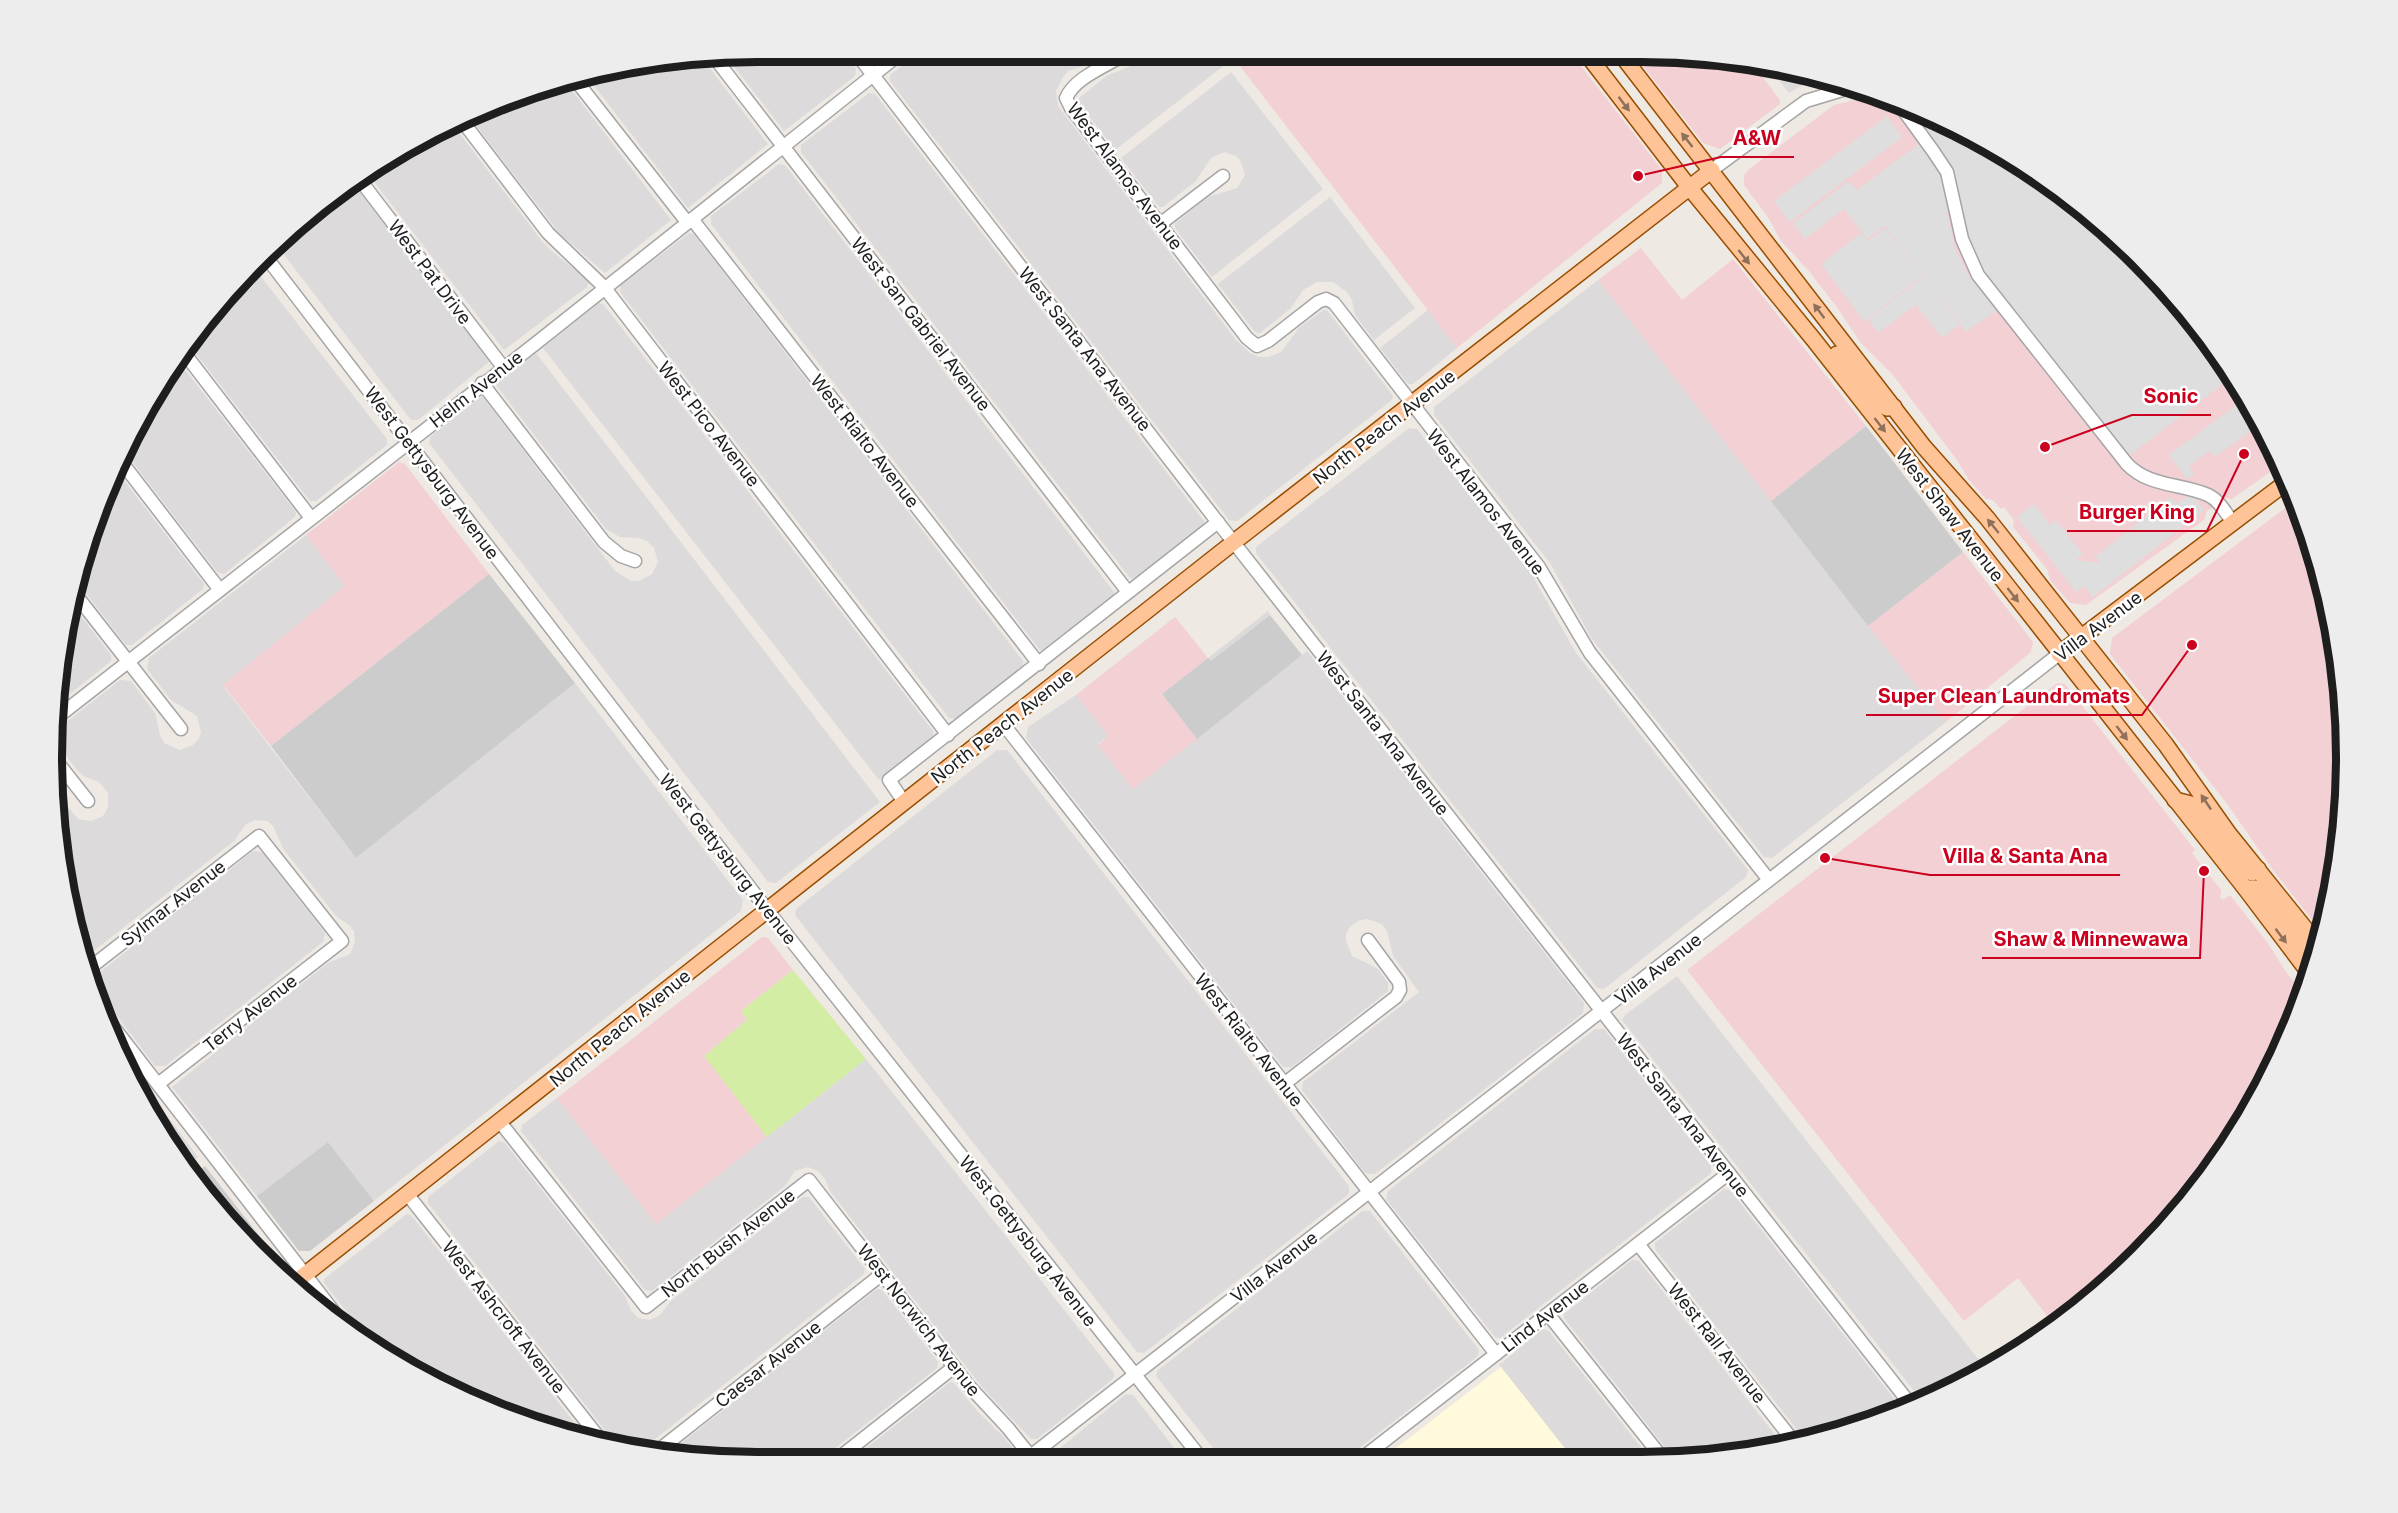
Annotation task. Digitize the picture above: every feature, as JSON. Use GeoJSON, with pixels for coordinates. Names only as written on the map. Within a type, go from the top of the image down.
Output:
{"type":"FeatureCollection","features":[{"type":"Feature","properties":{"kind":"main road","name":"West Shaw Avenue"},"geometry":{"type":"LineString","coordinates":[[1593,62],[1689,187],[1814,340],[2304,966]]}},
{"type":"Feature","properties":{"kind":"main road","name":"West Shaw Avenue"},"geometry":{"type":"LineString","coordinates":[[1627,62],[1942,469],[1987,519],[2166,745],[2220,822],[2313,938]]}},
{"type":"Feature","properties":{"kind":"main road","name":"North Peach Avenue"},"geometry":{"type":"LineString","coordinates":[[299,1280],[1234,542],[1712,170]]}},
{"type":"Feature","properties":{"kind":"main road"},"geometry":{"type":"LineString","coordinates":[[1814,340],[1830,344],[1875,402],[1887,408],[1894,407]]}},
{"type":"Feature","properties":{"kind":"main road","name":"Villa Avenue"},"geometry":{"type":"LineString","coordinates":[[2059,654],[2282,486]]}},
{"type":"Feature","properties":{"kind":"main road"},"geometry":{"type":"LineString","coordinates":[[2175,800],[2191,804],[2243,870],[2252,873],[2258,869]]}},
{"type":"Feature","properties":{"kind":"main road"},"geometry":{"type":"LineString","coordinates":[[2245,888],[2256,888],[2261,891],[2309,950]]}},
{"type":"Feature","properties":{"kind":"street","name":"West Santa Ana Avenue"},"geometry":{"type":"LineString","coordinates":[[863,62],[1218,522],[1906,1399]]}},
{"type":"Feature","properties":{"kind":"street","name":"Helm Avenue"},"geometry":{"type":"LineString","coordinates":[[63,713],[890,62]]}},
{"type":"Feature","properties":{"kind":"street","name":"West Alamos Avenue"},"geometry":{"type":"LineString","coordinates":[[1112,62],[1077,83],[1066,98],[1071,108],[1247,338],[1257,346],[1268,341],[1318,302],[1326,299],[1334,303],[1539,567],[1590,653],[1770,880]]}},
{"type":"Feature","properties":{"kind":"street","name":"West San Gabriel Avenue"},"geometry":{"type":"LineString","coordinates":[[719,63],[1128,592]]}},
{"type":"Feature","properties":{"kind":"street","name":"West Rialto Avenue"},"geometry":{"type":"LineString","coordinates":[[579,84],[690,220],[1039,664]]}},
{"type":"Feature","properties":{"kind":"street"},"geometry":{"type":"LineString","coordinates":[[1712,170],[1806,101],[1839,90]]}},
{"type":"Feature","properties":{"kind":"street"},"geometry":{"type":"LineString","coordinates":[[1906,114],[1947,172],[1962,239],[1978,274],[2127,464],[2145,478],[2209,495],[2220,505],[2233,523]]}},
{"type":"Feature","properties":{"kind":"street","name":"West Pico Avenue"},"geometry":{"type":"LineString","coordinates":[[466,125],[548,233],[604,287],[948,735]]}},
{"type":"Feature","properties":{"kind":"street"},"geometry":{"type":"LineString","coordinates":[[1160,224],[1223,176]]}},
{"type":"Feature","properties":{"kind":"street","name":"West Pat Drive"},"geometry":{"type":"LineString","coordinates":[[363,184],[503,368]]}},
{"type":"Feature","properties":{"kind":"street","name":"West Gettysburg Avenue"},"geometry":{"type":"LineString","coordinates":[[269,261],[768,911],[1196,1452]]}},
{"type":"Feature","properties":{"kind":"street"},"geometry":{"type":"LineString","coordinates":[[188,358],[311,518]]}},
{"type":"Feature","properties":{"kind":"street"},"geometry":{"type":"LineString","coordinates":[[482,383],[604,542],[621,556],[635,561]]}},
{"type":"Feature","properties":{"kind":"street"},"geometry":{"type":"LineString","coordinates":[[125,467],[220,590]]}},
{"type":"Feature","properties":{"kind":"street"},"geometry":{"type":"LineString","coordinates":[[904,802],[889,780],[1218,522]]}},
{"type":"Feature","properties":{"kind":"street"},"geometry":{"type":"LineString","coordinates":[[80,600],[180,729]]}},
{"type":"Feature","properties":{"kind":"street","name":"Villa Avenue"},"geometry":{"type":"LineString","coordinates":[[1036,1452],[2059,654]]}},
{"type":"Feature","properties":{"kind":"street","name":"West Rialto Avenue"},"geometry":{"type":"LineString","coordinates":[[1004,725],[1496,1354]]}},
{"type":"Feature","properties":{"kind":"street"},"geometry":{"type":"LineString","coordinates":[[62,768],[88,801]]}},
{"type":"Feature","properties":{"kind":"street","name":"Sylmar Avenue"},"geometry":{"type":"LineString","coordinates":[[94,965],[259,836],[342,941]]}},
{"type":"Feature","properties":{"kind":"street"},"geometry":{"type":"LineString","coordinates":[[1284,1084],[1396,997],[1400,990],[1399,982],[1368,940]]}},
{"type":"Feature","properties":{"kind":"street","name":"Terry Avenue"},"geometry":{"type":"LineString","coordinates":[[158,1084],[342,941]]}},
{"type":"Feature","properties":{"kind":"street"},"geometry":{"type":"LineString","coordinates":[[120,1035],[158,1084],[299,1280]]}},
{"type":"Feature","properties":{"kind":"street","name":"North Bush Avenue"},"geometry":{"type":"LineString","coordinates":[[500,1122],[646,1307],[809,1180]]}},
{"type":"Feature","properties":{"kind":"street","name":"Lind Avenue"},"geometry":{"type":"LineString","coordinates":[[1370,1452],[1729,1173]]}},
{"type":"Feature","properties":{"kind":"street","name":"West Norwich Avenue"},"geometry":{"type":"LineString","coordinates":[[809,1180],[954,1367],[1026,1452]]}},
{"type":"Feature","properties":{"kind":"street","name":"West Ashcroft Avenue"},"geometry":{"type":"LineString","coordinates":[[408,1194],[594,1432]]}},
{"type":"Feature","properties":{"kind":"street","name":"West Rall Avenue"},"geometry":{"type":"LineString","coordinates":[[1638,1244],[1789,1435]]}},
{"type":"Feature","properties":{"kind":"street","name":"Caesar Avenue"},"geometry":{"type":"LineString","coordinates":[[664,1446],[882,1274]]}},
{"type":"Feature","properties":{"kind":"street"},"geometry":{"type":"LineString","coordinates":[[1548,1314],[1657,1451]]}},
{"type":"Feature","properties":{"kind":"street"},"geometry":{"type":"LineString","coordinates":[[846,1452],[954,1367]]}},
{"type":"Feature","properties":{"kind":"shaded area"},"geometry":{"type":"Polygon","coordinates":[[[851,62],[856,69],[855,76],[784,131],[731,63],[851,62]]]}},
{"type":"Feature","properties":{"kind":"shaded area"},"geometry":{"type":"Polygon","coordinates":[[[907,62],[1092,62],[1068,71],[1063,77],[1056,91],[1058,106],[1236,340],[1250,353],[1259,357],[1268,357],[1281,352],[1299,328],[1323,310],[1327,310],[1393,396],[1392,400],[1237,521],[1229,520],[890,81],[890,75],[907,62]]]}},
{"type":"Feature","properties":{"kind":"shaded area"},"geometry":{"type":"Polygon","coordinates":[[[1134,62],[1225,62],[1226,64],[1115,150],[1079,103],[1079,98],[1108,75],[1129,67],[1134,62]]]}},
{"type":"Feature","properties":{"kind":"shaded area"},"geometry":{"type":"Polygon","coordinates":[[[1237,62],[1578,62],[1662,170],[1662,183],[1457,348],[1237,62]]]}},
{"type":"Feature","properties":{"kind":"shaded area"},"geometry":{"type":"Polygon","coordinates":[[[1640,62],[1687,63],[1758,72],[1780,100],[1780,104],[1720,149],[1703,143],[1640,62]]]}},
{"type":"Feature","properties":{"kind":"shaded area"},"geometry":{"type":"Polygon","coordinates":[[[706,63],[768,144],[688,208],[591,82],[666,67],[706,63]]]}},
{"type":"Feature","properties":{"kind":"shaded area"},"geometry":{"type":"Polygon","coordinates":[[[1231,72],[1323,189],[1212,277],[1175,228],[1175,223],[1208,197],[1237,188],[1245,175],[1240,160],[1224,152],[1211,158],[1196,181],[1163,207],[1159,207],[1121,158],[1231,72]]]}},
{"type":"Feature","properties":{"kind":"shaded area"},"geometry":{"type":"Polygon","coordinates":[[[1775,75],[1807,82],[1789,93],[1775,75]]]}},
{"type":"Feature","properties":{"kind":"shaded area"},"geometry":{"type":"Polygon","coordinates":[[[570,87],[671,220],[605,273],[560,234],[473,122],[533,98],[570,87]]]}},
{"type":"Feature","properties":{"kind":"shaded area"},"geometry":{"type":"Polygon","coordinates":[[[869,93],[875,94],[1204,521],[1204,526],[1136,579],[1130,578],[801,152],[801,145],[869,93]]]}},
{"type":"Feature","properties":{"kind":"shaded area"},"geometry":{"type":"Polygon","coordinates":[[[1864,98],[1907,114],[1989,155],[2065,205],[2133,265],[2193,333],[2243,409],[2274,469],[2232,499],[2225,498],[2206,512],[2205,519],[2086,605],[2070,603],[2050,580],[2047,569],[2013,527],[2014,520],[2004,507],[2001,509],[1993,500],[1986,499],[1969,480],[1957,460],[1893,375],[1860,342],[1809,271],[1781,241],[1768,217],[1744,185],[1744,175],[1748,170],[1834,105],[1864,98]]]}},
{"type":"Feature","properties":{"kind":"shaded area"},"geometry":{"type":"Polygon","coordinates":[[[1887,116],[1902,137],[1790,222],[1774,201],[1887,116]]]}},
{"type":"Feature","properties":{"kind":"shaded area"},"geometry":{"type":"Polygon","coordinates":[[[1918,119],[1949,133],[2028,179],[2100,234],[2164,298],[2193,333],[2226,381],[2129,456],[1977,265],[1967,241],[1957,182],[1945,154],[1918,119]]]}},
{"type":"Feature","properties":{"kind":"shaded area"},"geometry":{"type":"Polygon","coordinates":[[[457,130],[541,240],[589,281],[587,287],[504,350],[371,178],[457,130]]]}},
{"type":"Feature","properties":{"kind":"shaded area"},"geometry":{"type":"Polygon","coordinates":[[[1920,143],[1936,166],[1946,190],[1948,218],[1955,249],[1967,273],[1996,311],[1966,332],[1924,278],[1959,325],[1942,338],[1916,305],[1878,333],[1868,319],[1923,277],[1885,226],[1867,239],[1844,209],[1805,239],[1793,223],[1849,181],[1857,190],[1920,143]]]}},
{"type":"Feature","properties":{"kind":"shaded area"},"geometry":{"type":"Polygon","coordinates":[[[779,164],[785,165],[1114,592],[1114,597],[1046,650],[1040,650],[711,224],[711,216],[779,164]]]}},
{"type":"Feature","properties":{"kind":"shaded area"},"geometry":{"type":"Polygon","coordinates":[[[357,188],[490,361],[418,420],[411,420],[281,250],[333,205],[357,188]]]}},
{"type":"Feature","properties":{"kind":"shaded area"},"geometry":{"type":"Polygon","coordinates":[[[1330,197],[1415,308],[1374,340],[1355,315],[1352,300],[1347,292],[1333,282],[1317,282],[1303,290],[1291,308],[1260,333],[1255,332],[1218,284],[1330,197]]]}},
{"type":"Feature","properties":{"kind":"shaded area"},"geometry":{"type":"Polygon","coordinates":[[[1885,228],[1922,276],[1864,321],[1821,264],[1861,233],[1868,241],[1885,228]]]}},
{"type":"Feature","properties":{"kind":"shaded area"},"geometry":{"type":"Polygon","coordinates":[[[689,233],[694,234],[1023,661],[1023,666],[956,719],[949,718],[620,292],[621,285],[689,233]]]}},
{"type":"Feature","properties":{"kind":"shaded area"},"geometry":{"type":"Polygon","coordinates":[[[1641,248],[1682,300],[1733,259],[1866,426],[1771,501],[1598,280],[1641,248]]]}},
{"type":"Feature","properties":{"kind":"shaded area"},"geometry":{"type":"Polygon","coordinates":[[[258,273],[387,439],[387,445],[316,501],[310,501],[193,350],[234,298],[258,273]]]}},
{"type":"Feature","properties":{"kind":"shaded area"},"geometry":{"type":"Polygon","coordinates":[[[1598,280],[1946,722],[1772,858],[1764,857],[1592,639],[1550,563],[1434,415],[1434,407],[1598,280]]]}},
{"type":"Feature","properties":{"kind":"shaded area"},"geometry":{"type":"Polygon","coordinates":[[[599,303],[604,305],[933,731],[933,737],[879,780],[543,348],[599,303]]]}},
{"type":"Feature","properties":{"kind":"shaded area"},"geometry":{"type":"Polygon","coordinates":[[[1428,310],[1457,348],[1413,384],[1408,384],[1380,348],[1428,310]]]}},
{"type":"Feature","properties":{"kind":"shaded area"},"geometry":{"type":"Polygon","coordinates":[[[536,353],[880,802],[776,883],[768,882],[429,443],[430,437],[482,396],[615,571],[631,581],[639,581],[652,574],[658,562],[654,548],[647,541],[620,537],[606,529],[496,385],[536,353]]]}},
{"type":"Feature","properties":{"kind":"shaded area"},"geometry":{"type":"Polygon","coordinates":[[[182,366],[296,512],[295,517],[224,574],[217,572],[129,458],[155,409],[182,366]]]}},
{"type":"Feature","properties":{"kind":"shaded area"},"geometry":{"type":"Polygon","coordinates":[[[2239,403],[2254,428],[2215,457],[2210,451],[2189,466],[2194,474],[2187,479],[2169,455],[2239,403]]]}},
{"type":"Feature","properties":{"kind":"shaded area"},"geometry":{"type":"Polygon","coordinates":[[[1866,426],[1963,552],[1868,626],[1771,501],[1866,426]]]}},
{"type":"Feature","properties":{"kind":"shaded area"},"geometry":{"type":"Polygon","coordinates":[[[1409,428],[1417,429],[1532,575],[1576,653],[1748,870],[1746,877],[1604,989],[1597,988],[1256,553],[1256,547],[1409,428]]]}},
{"type":"Feature","properties":{"kind":"shaded area"},"geometry":{"type":"Polygon","coordinates":[[[399,462],[405,464],[489,574],[271,746],[223,685],[345,586],[306,535],[399,462]]]}},
{"type":"Feature","properties":{"kind":"shaded area"},"geometry":{"type":"Polygon","coordinates":[[[121,476],[204,584],[203,589],[132,645],[126,645],[82,589],[98,533],[121,476]]]}},
{"type":"Feature","properties":{"kind":"shaded area"},"geometry":{"type":"Polygon","coordinates":[[[2191,494],[2204,510],[2093,597],[2085,586],[2076,592],[2017,517],[2034,504],[2050,525],[2056,520],[2083,554],[2076,560],[2100,563],[2096,556],[2171,497],[2177,504],[2191,494]]]}},
{"type":"Feature","properties":{"kind":"shaded area"},"geometry":{"type":"Polygon","coordinates":[[[2289,505],[2313,577],[2323,621],[2331,666],[2335,711],[2335,802],[2331,847],[2316,924],[2273,870],[2228,805],[2110,654],[2112,638],[2289,505]]]}},
{"type":"Feature","properties":{"kind":"shaded area"},"geometry":{"type":"Polygon","coordinates":[[[306,535],[345,586],[223,686],[356,858],[575,683],[743,900],[741,911],[374,1201],[328,1142],[257,1196],[172,1087],[328,963],[350,954],[355,942],[354,931],[336,916],[284,850],[273,826],[267,821],[255,820],[245,825],[234,841],[90,954],[67,847],[63,786],[66,791],[68,807],[78,819],[91,821],[102,817],[105,813],[108,807],[108,793],[99,782],[85,777],[78,771],[62,751],[63,725],[120,680],[131,681],[155,713],[164,743],[180,750],[193,745],[199,739],[201,732],[197,716],[171,700],[147,669],[149,658],[306,535]]]}},
{"type":"Feature","properties":{"kind":"shaded area"},"geometry":{"type":"Polygon","coordinates":[[[1963,552],[2033,642],[2031,652],[1946,722],[1868,626],[1963,552]]]}},
{"type":"Feature","properties":{"kind":"shaded area"},"geometry":{"type":"Polygon","coordinates":[[[489,574],[575,683],[356,858],[271,746],[489,574]]]}},
{"type":"Feature","properties":{"kind":"shaded area"},"geometry":{"type":"Polygon","coordinates":[[[77,611],[111,655],[111,661],[64,699],[67,666],[77,611]]]}},
{"type":"Feature","properties":{"kind":"shaded area"},"geometry":{"type":"Polygon","coordinates":[[[1268,611],[1270,615],[1210,662],[1208,658],[1268,611]]]}},
{"type":"Feature","properties":{"kind":"shaded area"},"geometry":{"type":"Polygon","coordinates":[[[1270,615],[1302,655],[1197,739],[1162,694],[1208,658],[1211,661],[1270,615]]]}},
{"type":"Feature","properties":{"kind":"shaded area"},"geometry":{"type":"Polygon","coordinates":[[[1175,617],[1208,658],[1162,694],[1197,739],[1133,789],[1098,745],[1109,736],[1076,695],[1175,617]]]}},
{"type":"Feature","properties":{"kind":"shaded area"},"geometry":{"type":"Polygon","coordinates":[[[1307,651],[1584,1003],[1583,1013],[1375,1174],[1365,1173],[1302,1090],[1303,1082],[1419,992],[1393,956],[1387,931],[1382,924],[1367,919],[1358,921],[1350,927],[1346,934],[1346,941],[1352,956],[1377,968],[1388,983],[1388,991],[1292,1067],[1283,1067],[1026,738],[1028,727],[1076,695],[1109,736],[1098,744],[1133,789],[1307,651]]]}},
{"type":"Feature","properties":{"kind":"shaded area"},"geometry":{"type":"Polygon","coordinates":[[[2057,683],[2065,684],[2195,850],[2192,853],[2221,890],[2220,898],[2223,900],[2230,895],[2298,986],[2265,1064],[2219,1143],[2193,1180],[2133,1248],[2100,1279],[2050,1319],[2018,1278],[1964,1321],[1687,970],[2057,683]]]}},
{"type":"Feature","properties":{"kind":"shaded area"},"geometry":{"type":"Polygon","coordinates":[[[997,750],[1007,750],[1349,1186],[1349,1194],[1144,1353],[1137,1352],[795,915],[796,909],[997,750]]]}},
{"type":"Feature","properties":{"kind":"shaded area"},"geometry":{"type":"Polygon","coordinates":[[[253,851],[262,852],[325,933],[323,942],[165,1066],[155,1066],[106,1001],[96,975],[253,851]]]}},
{"type":"Feature","properties":{"kind":"shaded area"},"geometry":{"type":"Polygon","coordinates":[[[762,937],[768,938],[793,970],[741,1011],[747,1020],[705,1056],[767,1137],[656,1224],[557,1098],[762,937]]]}},
{"type":"Feature","properties":{"kind":"shaded area"},"geometry":{"type":"Polygon","coordinates":[[[1677,976],[1981,1362],[1917,1395],[1622,1020],[1625,1015],[1677,976]]]}},
{"type":"Feature","properties":{"kind":"shaded area"},"geometry":{"type":"Polygon","coordinates":[[[1595,1029],[1604,1029],[1711,1166],[1711,1173],[1500,1338],[1495,1337],[1386,1199],[1388,1191],[1595,1029]]]}},
{"type":"Feature","properties":{"kind":"shaded area"},"geometry":{"type":"Polygon","coordinates":[[[866,1059],[1114,1373],[1113,1379],[1037,1439],[1031,1439],[982,1387],[830,1191],[825,1179],[818,1171],[808,1167],[795,1171],[785,1186],[652,1291],[645,1290],[521,1131],[522,1125],[557,1098],[656,1224],[866,1059]]]}},
{"type":"Feature","properties":{"kind":"shaded area"},"geometry":{"type":"Polygon","coordinates":[[[147,1090],[198,1157],[192,1161],[147,1090]]]}},
{"type":"Feature","properties":{"kind":"shaded area"},"geometry":{"type":"Polygon","coordinates":[[[499,1141],[504,1142],[625,1296],[631,1310],[638,1318],[650,1320],[660,1315],[670,1302],[803,1197],[809,1197],[865,1269],[864,1274],[650,1443],[609,1435],[428,1203],[428,1197],[499,1141]]]}},
{"type":"Feature","properties":{"kind":"shaded area"},"geometry":{"type":"Polygon","coordinates":[[[328,1142],[374,1201],[310,1251],[299,1251],[257,1196],[328,1142]]]}},
{"type":"Feature","properties":{"kind":"shaded area"},"geometry":{"type":"Polygon","coordinates":[[[205,1166],[279,1261],[234,1215],[198,1171],[205,1166]]]}},
{"type":"Feature","properties":{"kind":"shaded area"},"geometry":{"type":"Polygon","coordinates":[[[1724,1189],[1730,1190],[1897,1403],[1865,1415],[1800,1433],[1655,1249],[1655,1243],[1724,1189]]]}},
{"type":"Feature","properties":{"kind":"shaded area"},"geometry":{"type":"Polygon","coordinates":[[[1362,1211],[1370,1211],[1479,1350],[1478,1356],[1354,1452],[1216,1452],[1156,1376],[1157,1371],[1362,1211]]]}},
{"type":"Feature","properties":{"kind":"shaded area"},"geometry":{"type":"Polygon","coordinates":[[[407,1214],[411,1215],[579,1428],[533,1415],[491,1399],[409,1358],[357,1325],[324,1283],[324,1279],[407,1214]]]}},
{"type":"Feature","properties":{"kind":"shaded area"},"geometry":{"type":"Polygon","coordinates":[[[1632,1260],[1639,1261],[1777,1438],[1732,1446],[1668,1451],[1564,1318],[1564,1314],[1632,1260]]]}},
{"type":"Feature","properties":{"kind":"shaded area"},"geometry":{"type":"Polygon","coordinates":[[[877,1289],[882,1290],[938,1362],[937,1368],[830,1452],[756,1452],[677,1447],[877,1289]]]}},
{"type":"Feature","properties":{"kind":"shaded area"},"geometry":{"type":"Polygon","coordinates":[[[1543,1329],[1549,1331],[1645,1452],[1568,1452],[1499,1365],[1543,1329]]]}},
{"type":"Feature","properties":{"kind":"shaded area"},"geometry":{"type":"Polygon","coordinates":[[[1501,1367],[1568,1452],[1391,1452],[1501,1367]]]}},
{"type":"Feature","properties":{"kind":"shaded area"},"geometry":{"type":"Polygon","coordinates":[[[950,1382],[954,1383],[1016,1452],[861,1452],[950,1382]]]}},
{"type":"Feature","properties":{"kind":"shaded area"},"geometry":{"type":"Polygon","coordinates":[[[1126,1394],[1133,1395],[1177,1452],[1055,1452],[1126,1394]]]}},
{"type":"Feature","properties":{"kind":"green space"},"geometry":{"type":"Polygon","coordinates":[[[793,970],[866,1059],[767,1137],[704,1056],[747,1020],[741,1011],[793,970]]]}},
{"type":"Feature","properties":{"kind":"place","name":"A&W"},"geometry":{"type":"Point","coordinates":[1638,176]}},
{"type":"Feature","properties":{"kind":"place","name":"Sonic"},"geometry":{"type":"Point","coordinates":[2045,447]}},
{"type":"Feature","properties":{"kind":"place","name":"Burger King"},"geometry":{"type":"Point","coordinates":[2244,454]}},
{"type":"Feature","properties":{"kind":"place","name":"Super Clean Laundromats"},"geometry":{"type":"Point","coordinates":[2192,645]}},
{"type":"Feature","properties":{"kind":"place","name":"Villa & Santa Ana"},"geometry":{"type":"Point","coordinates":[1825,858]}},
{"type":"Feature","properties":{"kind":"place","name":"Shaw & Minnewawa"},"geometry":{"type":"Point","coordinates":[2204,871]}}]}
